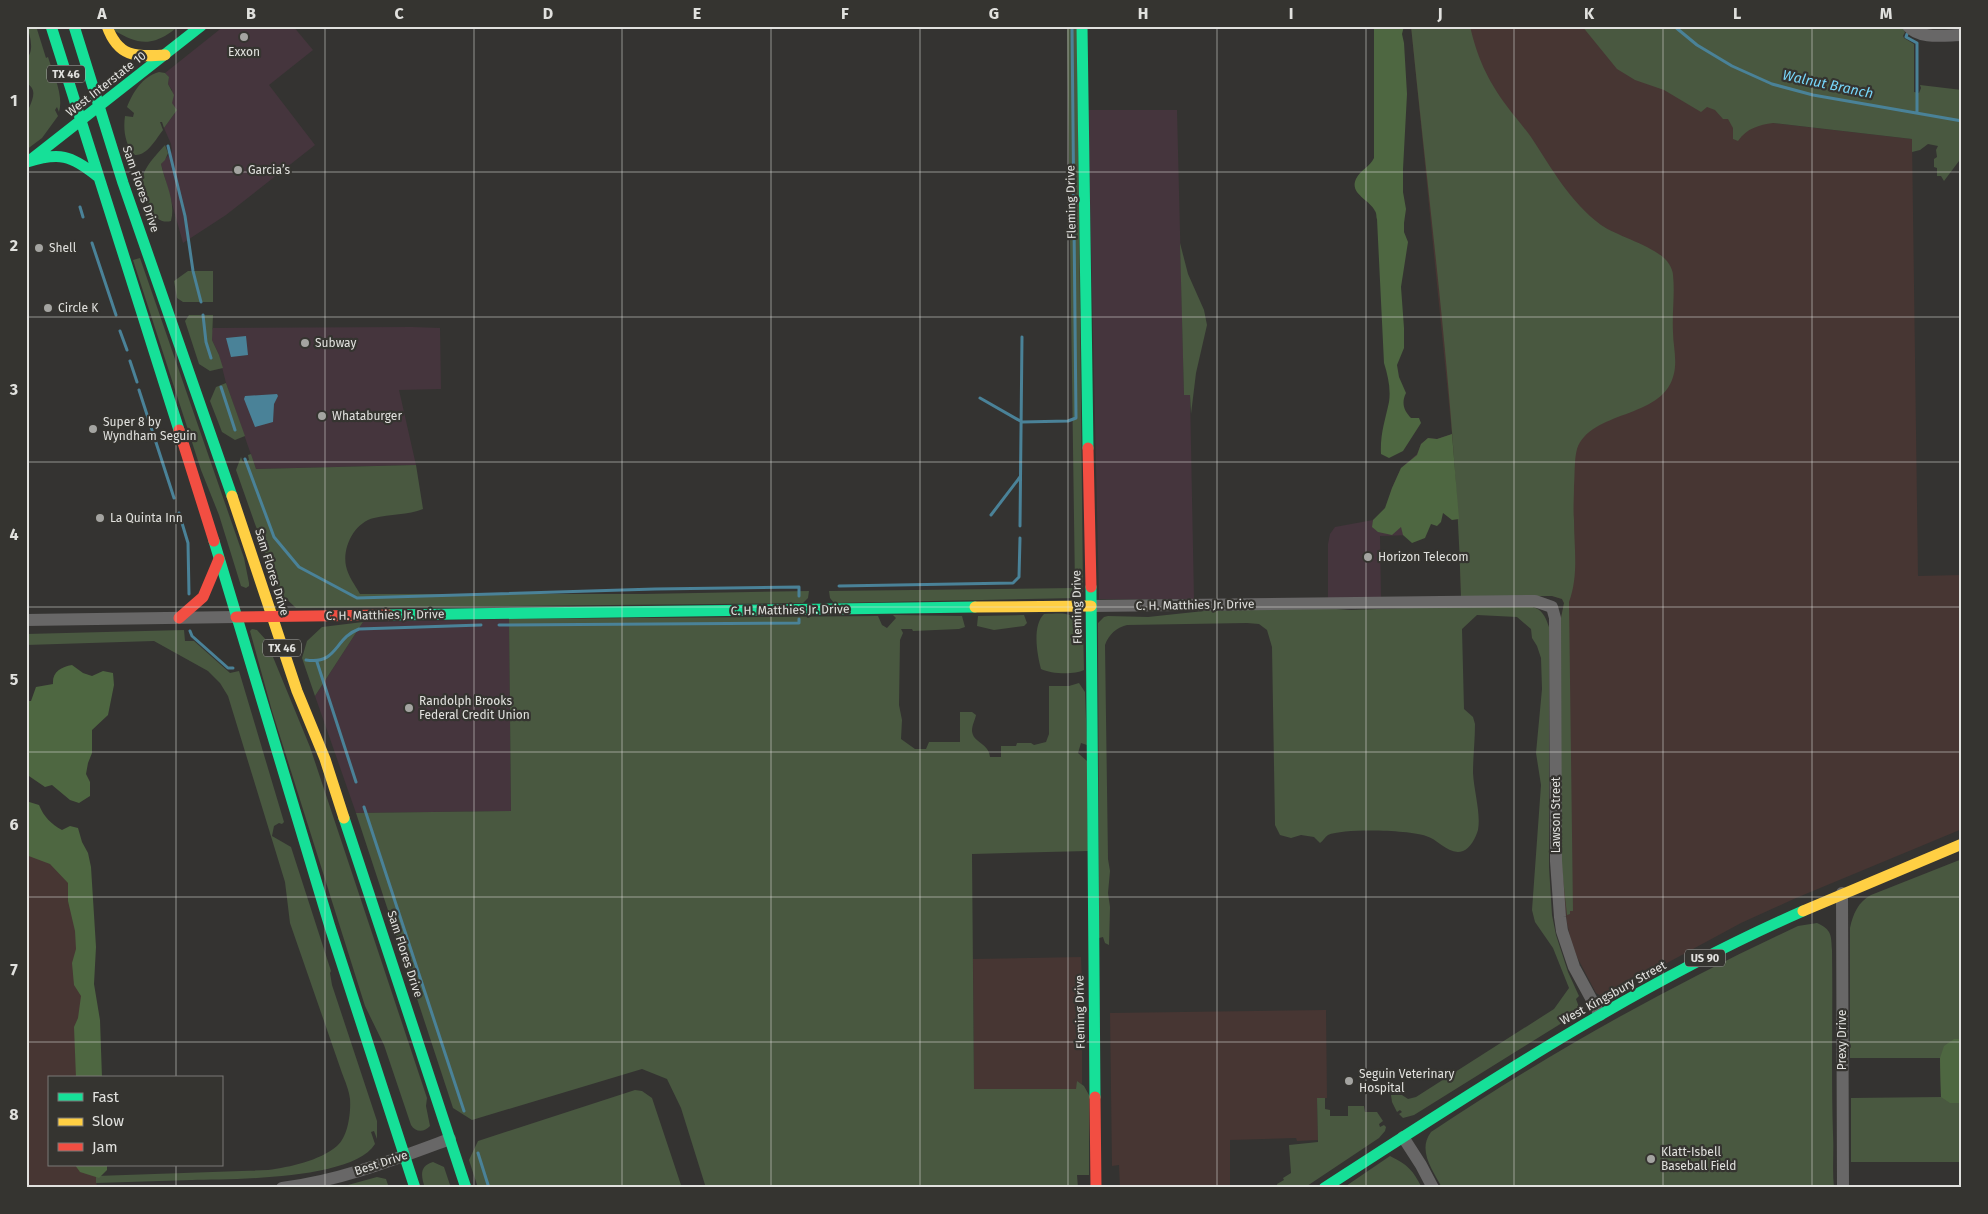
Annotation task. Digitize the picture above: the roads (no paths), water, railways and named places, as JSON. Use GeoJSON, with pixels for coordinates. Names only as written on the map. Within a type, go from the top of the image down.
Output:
{"type":"FeatureCollection","features":[{"type":"Feature","properties":{"kind":"main road","name":"TX 46"},"geometry":{"type":"LineString","coordinates":[[51,26],[219,560],[330,927],[415,1188]]}},
{"type":"Feature","properties":{"kind":"main road","name":"TX 46"},"geometry":{"type":"LineString","coordinates":[[74,26],[100,107]]}},
{"type":"Feature","properties":{"kind":"main road"},"geometry":{"type":"LineString","coordinates":[[106,26],[116,47],[127,53],[139,57],[165,55]]}},
{"type":"Feature","properties":{"kind":"main road","name":"West Interstate 10"},"geometry":{"type":"LineString","coordinates":[[26,163],[100,107],[201,26]]}},
{"type":"Feature","properties":{"kind":"main road","name":"Fleming Drive"},"geometry":{"type":"LineString","coordinates":[[1082,26],[1091,606],[1092,922],[1096,1188]]}},
{"type":"Feature","properties":{"kind":"main road","name":"Sam Flores Drive"},"geometry":{"type":"LineString","coordinates":[[100,107],[126,192],[249,545],[271,617],[297,691],[325,759],[466,1188]]}},
{"type":"Feature","properties":{"kind":"main road"},"geometry":{"type":"LineString","coordinates":[[26,163],[44,157],[66,156],[75,159],[97,176]]}},
{"type":"Feature","properties":{"kind":"main road"},"geometry":{"type":"LineString","coordinates":[[179,618],[203,597],[219,560]]}},
{"type":"Feature","properties":{"kind":"main road","name":"C. H. Matthies Jr. Drive"},"geometry":{"type":"LineString","coordinates":[[236,617],[1091,606]]}},
{"type":"Feature","properties":{"kind":"main road","name":"West Kingsbury Street"},"geometry":{"type":"LineString","coordinates":[[1324,1188],[1506,1070],[1600,1015],[1697,962],[1842,893],[1962,844]]}},
{"type":"Feature","properties":{"kind":"street"},"geometry":{"type":"LineString","coordinates":[[1910,28],[1929,35],[1962,35]]}},
{"type":"Feature","properties":{"kind":"street","name":"C. H. Matthies Jr. Drive"},"geometry":{"type":"LineString","coordinates":[[1091,606],[1535,601],[1552,607]]}},
{"type":"Feature","properties":{"kind":"street","name":"Lawson Street"},"geometry":{"type":"LineString","coordinates":[[1552,607],[1556,618],[1556,861],[1560,918],[1562,932],[1574,967],[1600,1015]]}},
{"type":"Feature","properties":{"kind":"street","name":"C. H. Matthies Jr. Drive"},"geometry":{"type":"LineString","coordinates":[[26,620],[236,617]]}},
{"type":"Feature","properties":{"kind":"street","name":"Prexy Drive"},"geometry":{"type":"LineString","coordinates":[[1842,893],[1843,1188]]}},
{"type":"Feature","properties":{"kind":"street"},"geometry":{"type":"LineString","coordinates":[[1403,1137],[1433,1188]]}},
{"type":"Feature","properties":{"kind":"street","name":"Best Drive"},"geometry":{"type":"LineString","coordinates":[[282,1188],[321,1182],[405,1156],[450,1139]]}},
{"type":"Feature","properties":{"kind":"water"},"geometry":{"type":"Polygon","coordinates":[[[246,336],[248,355],[231,357],[226,338],[246,336]]]}},
{"type":"Feature","properties":{"kind":"water"},"geometry":{"type":"Polygon","coordinates":[[[277,394],[278,396],[274,404],[273,422],[255,427],[244,399],[245,396],[277,394]]]}},
{"type":"Feature","properties":{"kind":"waterway"},"geometry":{"type":"LineString","coordinates":[[980,398],[1022,422],[1068,421],[1076,418],[1072,26]]}},
{"type":"Feature","properties":{"kind":"waterway","name":"Walnut Branch"},"geometry":{"type":"LineString","coordinates":[[1674,26],[1697,45],[1732,66],[1772,84],[1813,95],[1962,121]]}},
{"type":"Feature","properties":{"kind":"waterway"},"geometry":{"type":"LineString","coordinates":[[1907,34],[1906,37],[1917,43],[1917,113]]}},
{"type":"Feature","properties":{"kind":"waterway"},"geometry":{"type":"LineString","coordinates":[[168,146],[185,216],[193,271],[201,302]]}},
{"type":"Feature","properties":{"kind":"waterway"},"geometry":{"type":"LineString","coordinates":[[80,207],[83,217]]}},
{"type":"Feature","properties":{"kind":"waterway"},"geometry":{"type":"LineString","coordinates":[[92,243],[116,315]]}},
{"type":"Feature","properties":{"kind":"waterway"},"geometry":{"type":"LineString","coordinates":[[203,315],[206,342],[211,358]]}},
{"type":"Feature","properties":{"kind":"waterway"},"geometry":{"type":"LineString","coordinates":[[120,331],[127,350]]}},
{"type":"Feature","properties":{"kind":"waterway"},"geometry":{"type":"LineString","coordinates":[[1020,526],[1022,337]]}},
{"type":"Feature","properties":{"kind":"waterway"},"geometry":{"type":"LineString","coordinates":[[130,361],[137,382]]}},
{"type":"Feature","properties":{"kind":"waterway"},"geometry":{"type":"LineString","coordinates":[[221,387],[235,430]]}},
{"type":"Feature","properties":{"kind":"waterway"},"geometry":{"type":"LineString","coordinates":[[139,390],[174,498]]}},
{"type":"Feature","properties":{"kind":"waterway"},"geometry":{"type":"LineString","coordinates":[[245,459],[274,537],[299,567],[357,598],[655,589],[799,587],[799,596]]}},
{"type":"Feature","properties":{"kind":"waterway"},"geometry":{"type":"LineString","coordinates":[[991,515],[1020,477]]}},
{"type":"Feature","properties":{"kind":"waterway"},"geometry":{"type":"LineString","coordinates":[[179,513],[188,543],[189,594]]}},
{"type":"Feature","properties":{"kind":"waterway"},"geometry":{"type":"LineString","coordinates":[[839,586],[1013,583],[1019,577],[1020,538]]}},
{"type":"Feature","properties":{"kind":"waterway"},"geometry":{"type":"LineString","coordinates":[[499,625],[799,623],[799,619]]}},
{"type":"Feature","properties":{"kind":"waterway"},"geometry":{"type":"LineString","coordinates":[[306,660],[324,659],[345,638],[359,629],[481,625]]}},
{"type":"Feature","properties":{"kind":"waterway"},"geometry":{"type":"LineString","coordinates":[[190,631],[192,636],[228,668],[233,668]]}},
{"type":"Feature","properties":{"kind":"waterway"},"geometry":{"type":"LineString","coordinates":[[317,662],[356,782]]}},
{"type":"Feature","properties":{"kind":"waterway"},"geometry":{"type":"LineString","coordinates":[[364,807],[464,1111]]}},
{"type":"Feature","properties":{"kind":"waterway"},"geometry":{"type":"LineString","coordinates":[[478,1153],[489,1188]]}},
{"type":"Feature","properties":{"kind":"place","name":"Exxon"},"geometry":{"type":"Point","coordinates":[244,37]}},
{"type":"Feature","properties":{"kind":"place","name":"Garcia’s"},"geometry":{"type":"Point","coordinates":[238,170]}},
{"type":"Feature","properties":{"kind":"place","name":"Shell"},"geometry":{"type":"Point","coordinates":[39,248]}},
{"type":"Feature","properties":{"kind":"place","name":"Circle K"},"geometry":{"type":"Point","coordinates":[48,308]}},
{"type":"Feature","properties":{"kind":"place","name":"Subway"},"geometry":{"type":"Point","coordinates":[305,343]}},
{"type":"Feature","properties":{"kind":"place","name":"Whataburger"},"geometry":{"type":"Point","coordinates":[322,416]}},
{"type":"Feature","properties":{"kind":"place","name":"Super 8 by Wyndham Seguin"},"geometry":{"type":"Point","coordinates":[93,429]}},
{"type":"Feature","properties":{"kind":"place","name":"La Quinta Inn"},"geometry":{"type":"Point","coordinates":[100,518]}},
{"type":"Feature","properties":{"kind":"place","name":"Horizon Telecom"},"geometry":{"type":"Point","coordinates":[1368,557]}},
{"type":"Feature","properties":{"kind":"place","name":"Randolph Brooks Federal Credit Union"},"geometry":{"type":"Point","coordinates":[409,708]}},
{"type":"Feature","properties":{"kind":"place","name":"Seguin Veterinary Hospital"},"geometry":{"type":"Point","coordinates":[1349,1081]}},
{"type":"Feature","properties":{"kind":"place","name":"Klatt-Isbell Baseball Field"},"geometry":{"type":"Point","coordinates":[1651,1159]}}]}
